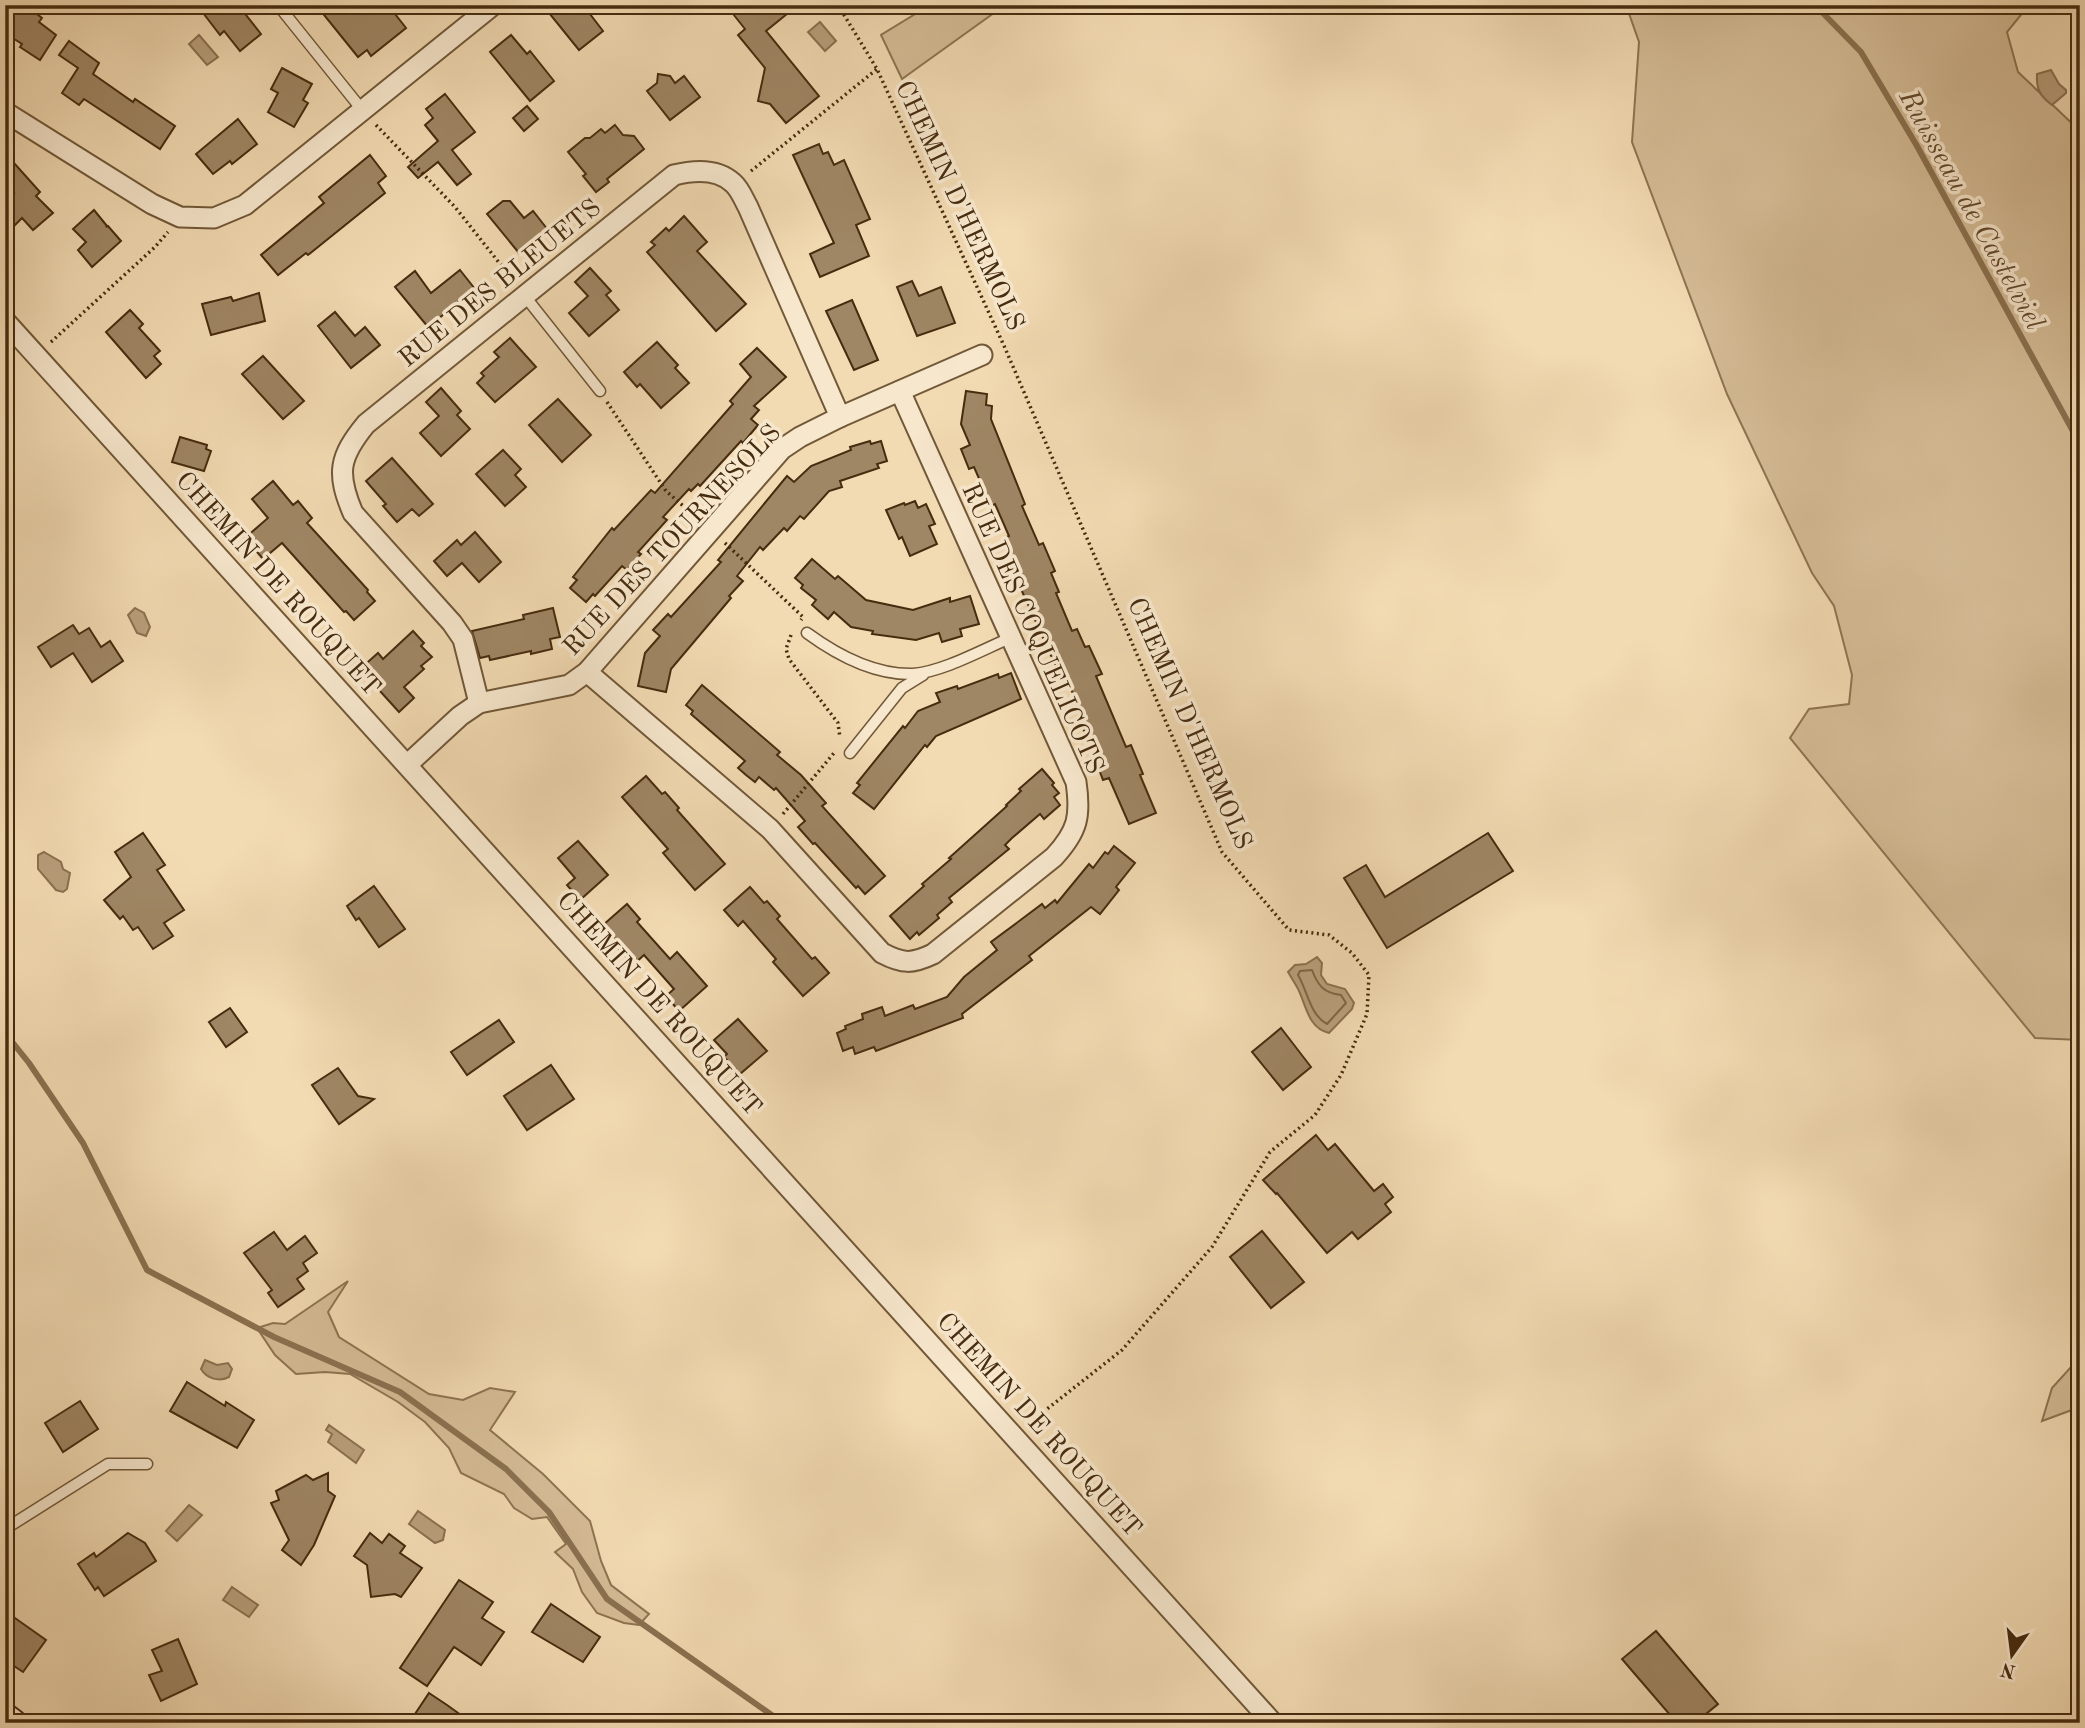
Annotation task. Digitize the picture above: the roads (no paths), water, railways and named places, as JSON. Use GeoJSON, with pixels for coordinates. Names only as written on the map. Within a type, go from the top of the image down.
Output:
{"type":"FeatureCollection","features":[{"type":"Feature","properties":{"kind":"street"},"geometry":{"type":"LineString","coordinates":[[5,112],[152,204],[180,217],[214,218],[245,205],[493,5]]}},
{"type":"Feature","properties":{"kind":"street","name":"RUE DES BLEUETS"},"geometry":{"type":"LineString","coordinates":[[479,703],[463,639],[452,622],[353,513],[344,492],[342,469],[348,445],[366,424],[674,175],[696,170],[721,176],[734,184],[748,208],[840,417]]}},
{"type":"Feature","properties":{"kind":"street","name":"CHEMIN DE ROUQUET"},"geometry":{"type":"LineString","coordinates":[[5,321],[1273,1723]]}},
{"type":"Feature","properties":{"kind":"street","name":"RUE DES TOURNESOLS"},"geometry":{"type":"LineString","coordinates":[[408,764],[460,716],[479,703],[569,685],[587,672],[782,449],[840,417],[982,355]]}},
{"type":"Feature","properties":{"kind":"street","name":"RUE DES COQUELICOTS"},"geometry":{"type":"LineString","coordinates":[[587,672],[770,829],[882,953],[896,960],[915,962],[933,954],[1054,857],[1067,843],[1076,826],[1080,809],[1076,782],[900,391]]}},
{"type":"Feature","properties":{"kind":"street"},"geometry":{"type":"LineString","coordinates":[[5,1717],[13,1723]]}},
{"type":"Feature","properties":{"kind":"lane"},"geometry":{"type":"LineString","coordinates":[[278,5],[363,111]]}},
{"type":"Feature","properties":{"kind":"lane"},"geometry":{"type":"LineString","coordinates":[[524,295],[600,391]]}},
{"type":"Feature","properties":{"kind":"lane"},"geometry":{"type":"LineString","coordinates":[[807,633],[828,648],[859,664],[890,672],[914,674],[943,666]]}},
{"type":"Feature","properties":{"kind":"lane"},"geometry":{"type":"LineString","coordinates":[[850,753],[902,688],[916,678],[1010,638]]}},
{"type":"Feature","properties":{"kind":"lane"},"geometry":{"type":"LineString","coordinates":[[5,1529],[108,1464],[147,1464]]}},
{"type":"Feature","properties":{"kind":"water"},"geometry":{"type":"Polygon","coordinates":[[[820,22],[836,41],[825,51],[808,32],[820,22]]]}},
{"type":"Feature","properties":{"kind":"water"},"geometry":{"type":"Polygon","coordinates":[[[199,35],[218,57],[207,65],[189,44],[199,35]]]}},
{"type":"Feature","properties":{"kind":"water"},"geometry":{"type":"Polygon","coordinates":[[[2051,70],[2066,90],[2052,105],[2040,92],[2037,79],[2037,74],[2051,70]]]}},
{"type":"Feature","properties":{"kind":"water"},"geometry":{"type":"Polygon","coordinates":[[[135,608],[144,613],[150,627],[146,636],[137,633],[128,615],[135,608]]]}},
{"type":"Feature","properties":{"kind":"water"},"geometry":{"type":"Polygon","coordinates":[[[44,852],[61,862],[63,869],[70,873],[67,889],[63,892],[56,890],[38,869],[38,855],[44,852]]]}},
{"type":"Feature","properties":{"kind":"water"},"geometry":{"type":"Polygon","coordinates":[[[1317,957],[1322,963],[1321,975],[1327,984],[1345,989],[1354,1003],[1352,1009],[1329,1033],[1316,1026],[1288,972],[1295,965],[1306,964],[1317,957]]]}},
{"type":"Feature","properties":{"kind":"water"},"geometry":{"type":"Polygon","coordinates":[[[205,1360],[217,1365],[228,1363],[232,1369],[229,1377],[217,1379],[206,1375],[201,1369],[205,1360]]]}},
{"type":"Feature","properties":{"kind":"water"},"geometry":{"type":"Polygon","coordinates":[[[329,1425],[364,1450],[356,1463],[328,1442],[332,1434],[326,1430],[329,1425]]]}},
{"type":"Feature","properties":{"kind":"water"},"geometry":{"type":"Polygon","coordinates":[[[189,1505],[202,1515],[177,1541],[166,1531],[189,1505]]]}},
{"type":"Feature","properties":{"kind":"water"},"geometry":{"type":"Polygon","coordinates":[[[418,1511],[445,1530],[443,1540],[435,1543],[409,1524],[418,1511]]]}},
{"type":"Feature","properties":{"kind":"water"},"geometry":{"type":"Polygon","coordinates":[[[232,1587],[258,1605],[249,1617],[223,1600],[232,1587]]]}},
{"type":"Feature","properties":{"kind":"waterway","name":"Ruisseau de Castelviel"},"geometry":{"type":"LineString","coordinates":[[1815,5],[1861,52],[1917,146],[2080,444]]}},
{"type":"Feature","properties":{"kind":"waterway"},"geometry":{"type":"LineString","coordinates":[[5,1033],[29,1063],[83,1143],[147,1270],[274,1337],[400,1392],[506,1469],[549,1512],[607,1599],[783,1723]]}}]}
